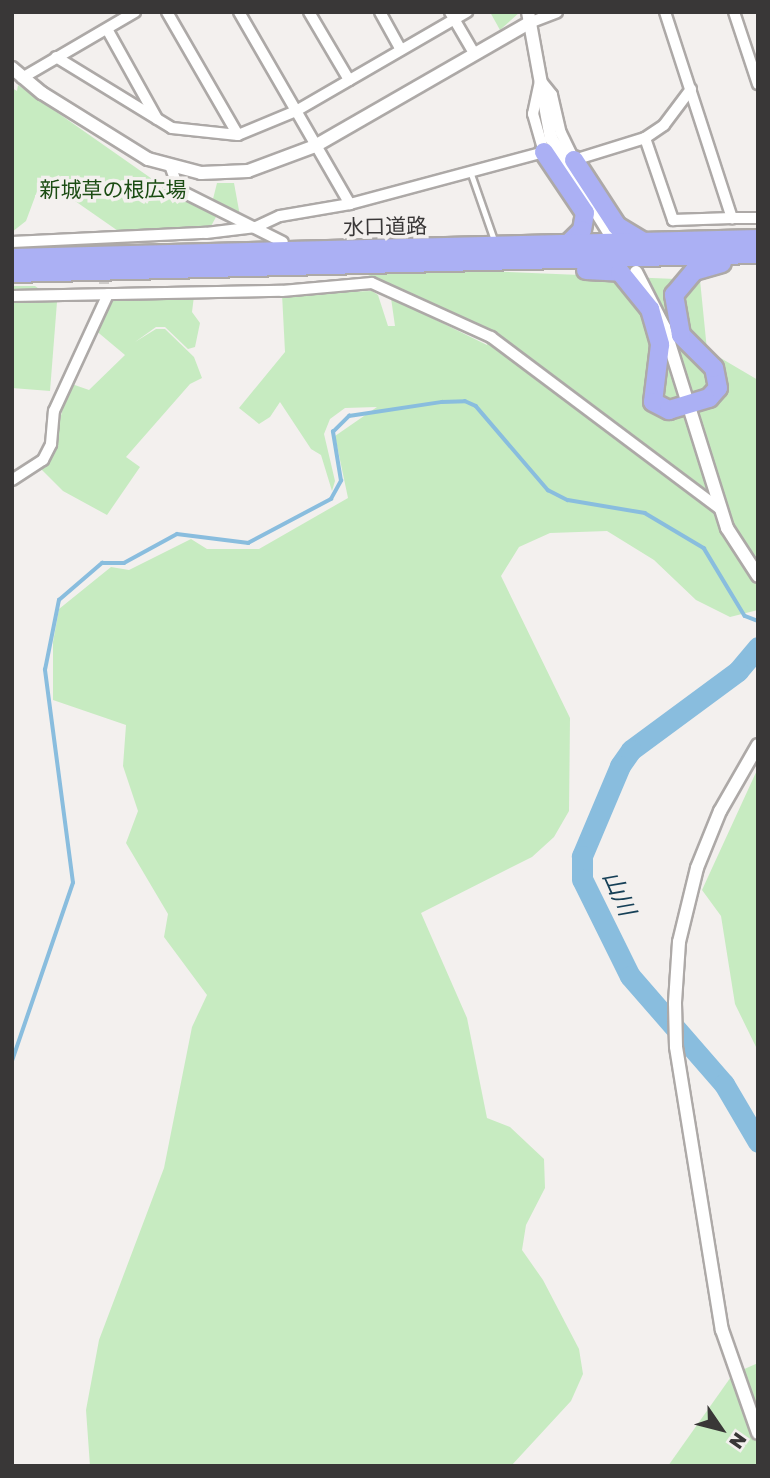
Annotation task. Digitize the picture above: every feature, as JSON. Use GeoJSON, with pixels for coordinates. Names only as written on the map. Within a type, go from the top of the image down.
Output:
{"type":"FeatureCollection","features":[{"type":"Feature","properties":{"kind":"highway"},"geometry":{"type":"LineString","coordinates":[[544,152],[585,213],[582,230],[569,243]]}},
{"type":"Feature","properties":{"kind":"highway"},"geometry":{"type":"LineString","coordinates":[[574,160],[617,226],[643,241]]}},
{"type":"Feature","properties":{"kind":"highway","name":"水口道路"},"geometry":{"type":"LineString","coordinates":[[12,258],[758,239]]}},
{"type":"Feature","properties":{"kind":"highway"},"geometry":{"type":"LineString","coordinates":[[531,261],[541,268],[625,276],[649,309],[658,334],[653,402],[663,410],[713,396],[719,384],[714,368],[681,335],[674,295],[694,271],[750,255]]}},
{"type":"Feature","properties":{"kind":"highway","name":"水口道路"},"geometry":{"type":"LineString","coordinates":[[12,273],[750,255]]}},
{"type":"Feature","properties":{"kind":"street"},"geometry":{"type":"LineString","coordinates":[[22,78],[135,12]]}},
{"type":"Feature","properties":{"kind":"street"},"geometry":{"type":"LineString","coordinates":[[167,12],[238,135]]}},
{"type":"Feature","properties":{"kind":"street"},"geometry":{"type":"LineString","coordinates":[[239,12],[350,204]]}},
{"type":"Feature","properties":{"kind":"street"},"geometry":{"type":"LineString","coordinates":[[309,12],[348,80]]}},
{"type":"Feature","properties":{"kind":"street"},"geometry":{"type":"LineString","coordinates":[[380,12],[401,50]]}},
{"type":"Feature","properties":{"kind":"street"},"geometry":{"type":"LineString","coordinates":[[56,57],[157,119],[188,131],[238,135],[296,111],[401,50],[452,16],[467,12]]}},
{"type":"Feature","properties":{"kind":"street"},"geometry":{"type":"LineString","coordinates":[[12,68],[22,78],[125,147],[171,168],[201,173],[248,171],[315,146],[529,18],[557,12]]}},
{"type":"Feature","properties":{"kind":"street"},"geometry":{"type":"LineString","coordinates":[[665,12],[732,218]]}},
{"type":"Feature","properties":{"kind":"street"},"geometry":{"type":"LineString","coordinates":[[734,12],[758,84]]}},
{"type":"Feature","properties":{"kind":"street"},"geometry":{"type":"LineString","coordinates":[[452,16],[474,53]]}},
{"type":"Feature","properties":{"kind":"street"},"geometry":{"type":"LineString","coordinates":[[529,18],[556,149],[610,234]]}},
{"type":"Feature","properties":{"kind":"street"},"geometry":{"type":"LineString","coordinates":[[107,29],[157,119]]}},
{"type":"Feature","properties":{"kind":"street"},"geometry":{"type":"LineString","coordinates":[[12,242],[103,244],[256,227],[280,216],[350,204],[471,174],[544,152],[533,114],[540,80]]}},
{"type":"Feature","properties":{"kind":"street"},"geometry":{"type":"LineString","coordinates":[[540,80],[552,95],[561,134],[574,160],[645,138],[664,125],[691,89]]}},
{"type":"Feature","properties":{"kind":"street"},"geometry":{"type":"LineString","coordinates":[[645,138],[673,220],[758,218]]}},
{"type":"Feature","properties":{"kind":"street"},"geometry":{"type":"LineString","coordinates":[[171,168],[178,190],[283,242]]}},
{"type":"Feature","properties":{"kind":"street"},"geometry":{"type":"LineString","coordinates":[[636,272],[660,315],[720,509],[758,576]]}},
{"type":"Feature","properties":{"kind":"street"},"geometry":{"type":"LineString","coordinates":[[12,296],[106,290],[282,291],[358,280],[372,283],[491,337],[720,509]]}},
{"type":"Feature","properties":{"kind":"street"},"geometry":{"type":"LineString","coordinates":[[12,480],[43,460],[51,444],[54,411],[106,290]]}},
{"type":"Feature","properties":{"kind":"street"},"geometry":{"type":"LineString","coordinates":[[758,745],[720,811],[697,868],[679,942],[675,1003],[676,1047],[722,1330],[758,1433]]}},
{"type":"Feature","properties":{"kind":"lane"},"geometry":{"type":"LineString","coordinates":[[471,174],[495,246]]}},
{"type":"Feature","properties":{"kind":"green space"},"geometry":{"type":"Polygon","coordinates":[[[490,12],[520,12],[500,30],[490,12]]]}},
{"type":"Feature","properties":{"kind":"green space","name":"新城草の根広場"},"geometry":{"type":"Polygon","coordinates":[[[18,85],[165,188],[216,217],[210,228],[121,233],[42,178],[26,221],[12,232],[12,88],[17,91],[18,85]]]}},
{"type":"Feature","properties":{"kind":"green space"},"geometry":{"type":"Polygon","coordinates":[[[217,183],[234,183],[240,216],[212,203],[217,183]]]}},
{"type":"Feature","properties":{"kind":"green space"},"geometry":{"type":"Polygon","coordinates":[[[459,270],[700,280],[707,350],[758,380],[758,610],[730,617],[696,600],[654,560],[607,531],[550,533],[519,547],[501,576],[570,718],[569,811],[554,837],[532,857],[421,913],[467,1018],[487,1118],[510,1127],[544,1159],[545,1188],[526,1225],[522,1250],[543,1280],[579,1349],[583,1374],[571,1401],[511,1466],[90,1466],[86,1410],[99,1340],[164,1168],[192,1027],[207,995],[164,937],[168,914],[126,843],[138,811],[123,766],[126,725],[53,700],[53,642],[59,609],[111,567],[129,570],[191,539],[207,549],[259,549],[348,498],[335,436],[377,407],[345,408],[330,419],[324,434],[335,481],[332,491],[321,455],[311,449],[280,402],[270,417],[259,424],[239,408],[285,352],[282,294],[372,291],[378,295],[388,326],[395,326],[391,298],[487,345],[488,333],[368,275],[459,270]]]}},
{"type":"Feature","properties":{"kind":"green space"},"geometry":{"type":"Polygon","coordinates":[[[12,286],[35,286],[57,302],[50,391],[12,388],[12,286]]]}},
{"type":"Feature","properties":{"kind":"green space"},"geometry":{"type":"Polygon","coordinates":[[[194,296],[192,312],[200,323],[195,347],[188,349],[165,327],[156,327],[135,342],[156,329],[165,329],[194,357],[202,378],[190,384],[126,457],[140,467],[107,515],[63,491],[40,468],[53,448],[69,383],[89,390],[125,355],[94,329],[107,312],[109,299],[194,296]]]}},
{"type":"Feature","properties":{"kind":"green space"},"geometry":{"type":"Polygon","coordinates":[[[758,768],[758,1051],[735,1004],[721,916],[702,890],[758,768]]]}},
{"type":"Feature","properties":{"kind":"green space"},"geometry":{"type":"Polygon","coordinates":[[[758,1363],[758,1466],[668,1466],[733,1374],[758,1363]]]}},
{"type":"Feature","properties":{"kind":"waterway"},"geometry":{"type":"LineString","coordinates":[[12,1061],[73,883],[45,670],[59,600],[102,563],[124,563],[177,534],[248,543],[331,499],[341,481],[333,432],[349,416],[442,402],[465,401],[476,406],[548,490],[568,500],[645,513],[704,548],[745,616],[758,621]]}},
{"type":"Feature","properties":{"kind":"waterway","name":"山川"},"geometry":{"type":"LineString","coordinates":[[758,647],[738,671],[631,750],[620,766],[582,856],[582,879],[630,976],[724,1084],[758,1142]]}},
{"type":"Feature","properties":{"kind":"tunnel"},"geometry":{"type":"LineString","coordinates":[[104,267],[104,284]]}}]}
